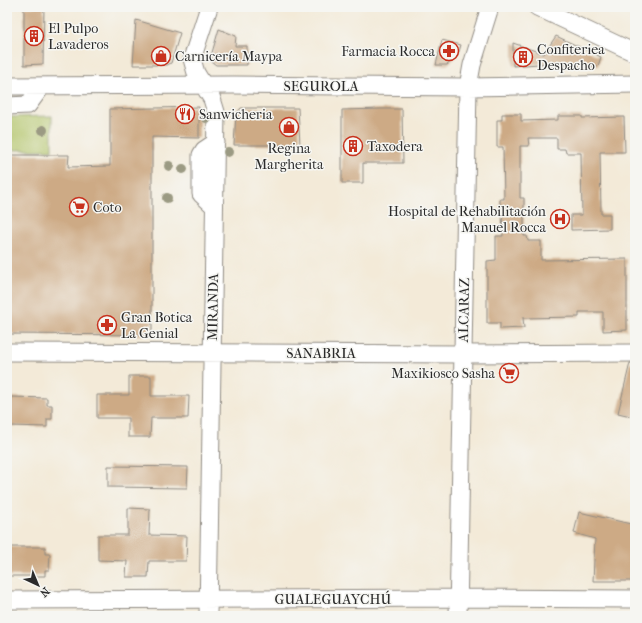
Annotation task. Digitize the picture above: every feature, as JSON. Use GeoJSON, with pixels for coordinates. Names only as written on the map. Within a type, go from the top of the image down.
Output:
{"type":"FeatureCollection","features":[{"type":"Feature","properties":{"kind":"street","name":"MIRANDA"},"geometry":{"type":"LineString","coordinates":[[208,608],[216,112],[212,99],[196,73],[192,59],[209,7]]}},
{"type":"Feature","properties":{"kind":"street","name":"ALCARAZ"},"geometry":{"type":"LineString","coordinates":[[458,616],[468,87],[472,65],[490,7]]}},
{"type":"Feature","properties":{"kind":"street"},"geometry":{"type":"LineString","coordinates":[[537,7],[635,53]]}},
{"type":"Feature","properties":{"kind":"street","name":"SEGUROLA"},"geometry":{"type":"LineString","coordinates":[[7,86],[242,85],[468,87],[635,84]]}},
{"type":"Feature","properties":{"kind":"street"},"geometry":{"type":"LineString","coordinates":[[7,106],[28,105],[42,86]]}},
{"type":"Feature","properties":{"kind":"street","name":"SANABRIA"},"geometry":{"type":"LineString","coordinates":[[7,352],[464,354],[635,353]]}},
{"type":"Feature","properties":{"kind":"street","name":"GUALEGUAYCHÚ"},"geometry":{"type":"LineString","coordinates":[[7,600],[208,608],[459,598],[635,599]]}},
{"type":"Feature","properties":{"kind":"green space"},"geometry":{"type":"Polygon","coordinates":[[[52,116],[52,150],[7,150],[7,117],[52,116]]]}},
{"type":"Feature","properties":{"kind":"building","name":"El Pulpo Lavaderos"},"geometry":{"type":"Polygon","coordinates":[[[24,7],[44,7],[43,64],[24,65],[24,7]]]}},
{"type":"Feature","properties":{"kind":"building"},"geometry":{"type":"Polygon","coordinates":[[[136,20],[180,33],[171,63],[167,65],[133,65],[136,20]]]}},
{"type":"Feature","properties":{"kind":"building"},"geometry":{"type":"Polygon","coordinates":[[[219,29],[236,36],[235,46],[247,46],[247,65],[216,65],[212,62],[211,56],[219,29]]]}},
{"type":"Feature","properties":{"kind":"building"},"geometry":{"type":"Polygon","coordinates":[[[556,36],[601,57],[598,66],[551,66],[551,63],[513,66],[513,43],[544,54],[556,36]]]}},
{"type":"Feature","properties":{"kind":"building","name":"Farmacia Rocca"},"geometry":{"type":"Polygon","coordinates":[[[442,40],[461,45],[457,57],[447,65],[436,65],[442,40]]]}},
{"type":"Feature","properties":{"kind":"building","name":"Coto"},"geometry":{"type":"Polygon","coordinates":[[[199,107],[199,138],[152,137],[152,335],[7,334],[7,155],[69,155],[68,167],[110,166],[110,109],[199,107]]]}},
{"type":"Feature","properties":{"kind":"building"},"geometry":{"type":"Polygon","coordinates":[[[241,108],[298,108],[300,145],[234,145],[236,114],[241,108]]]}},
{"type":"Feature","properties":{"kind":"building"},"geometry":{"type":"Polygon","coordinates":[[[402,109],[403,163],[363,163],[363,183],[342,183],[342,110],[402,109]]]}},
{"type":"Feature","properties":{"kind":"building"},"geometry":{"type":"Polygon","coordinates":[[[502,114],[521,114],[521,121],[558,120],[558,116],[582,116],[582,118],[624,117],[625,152],[600,152],[601,214],[610,214],[610,229],[571,230],[571,215],[582,215],[581,153],[566,153],[565,149],[557,149],[557,138],[528,138],[529,146],[520,146],[520,198],[524,198],[524,236],[527,236],[528,241],[541,241],[541,260],[627,259],[627,330],[603,331],[603,312],[579,312],[579,317],[523,318],[524,328],[500,329],[500,323],[487,323],[487,261],[496,260],[496,236],[503,236],[500,199],[504,199],[503,147],[497,147],[497,120],[502,120],[502,114]]]}},
{"type":"Feature","properties":{"kind":"building"},"geometry":{"type":"Polygon","coordinates":[[[630,363],[635,363],[635,417],[618,413],[630,363]]]}},
{"type":"Feature","properties":{"kind":"building"},"geometry":{"type":"Polygon","coordinates":[[[129,376],[151,376],[151,396],[189,396],[188,418],[151,418],[150,437],[128,437],[128,418],[97,418],[97,395],[129,395],[129,376]]]}},
{"type":"Feature","properties":{"kind":"building"},"geometry":{"type":"Polygon","coordinates":[[[11,397],[47,398],[47,405],[52,405],[52,419],[47,419],[47,427],[11,426],[11,419],[7,419],[7,404],[11,404],[11,397]]]}},
{"type":"Feature","properties":{"kind":"building"},"geometry":{"type":"Polygon","coordinates":[[[108,466],[188,467],[187,488],[108,487],[108,466]]]}},
{"type":"Feature","properties":{"kind":"building"},"geometry":{"type":"Polygon","coordinates":[[[128,508],[150,509],[149,535],[187,536],[186,561],[149,561],[148,577],[126,577],[127,561],[98,560],[98,535],[128,535],[128,508]]]}},
{"type":"Feature","properties":{"kind":"building"},"geometry":{"type":"Polygon","coordinates":[[[579,512],[635,525],[635,564],[631,581],[593,581],[595,539],[574,533],[579,512]]]}},
{"type":"Feature","properties":{"kind":"building"},"geometry":{"type":"Polygon","coordinates":[[[8,547],[45,547],[45,554],[50,554],[49,570],[45,570],[45,576],[8,576],[8,547]]]}},
{"type":"Feature","properties":{"kind":"place","name":"El Pulpo Lavaderos"},"geometry":{"type":"Point","coordinates":[34,36]}},
{"type":"Feature","properties":{"kind":"place","name":"Farmacia Rocca"},"geometry":{"type":"Point","coordinates":[449,51]}},
{"type":"Feature","properties":{"kind":"place","name":"Carnicería Maypa"},"geometry":{"type":"Point","coordinates":[161,56]}},
{"type":"Feature","properties":{"kind":"place","name":"Confiteriea Despacho"},"geometry":{"type":"Point","coordinates":[523,57]}},
{"type":"Feature","properties":{"kind":"place","name":"Sanwicheria"},"geometry":{"type":"Point","coordinates":[185,114]}},
{"type":"Feature","properties":{"kind":"place","name":"Regina Margherita"},"geometry":{"type":"Point","coordinates":[289,127]}},
{"type":"Feature","properties":{"kind":"place","name":"Taxodera"},"geometry":{"type":"Point","coordinates":[353,146]}},
{"type":"Feature","properties":{"kind":"place","name":"Coto"},"geometry":{"type":"Point","coordinates":[79,207]}},
{"type":"Feature","properties":{"kind":"place","name":"Hospital de Rehabilitación Manuel Rocca"},"geometry":{"type":"Point","coordinates":[560,219]}},
{"type":"Feature","properties":{"kind":"place","name":"Gran Botica La Genial"},"geometry":{"type":"Point","coordinates":[107,325]}},
{"type":"Feature","properties":{"kind":"place","name":"Maxikiosco Sasha"},"geometry":{"type":"Point","coordinates":[509,373]}}]}
